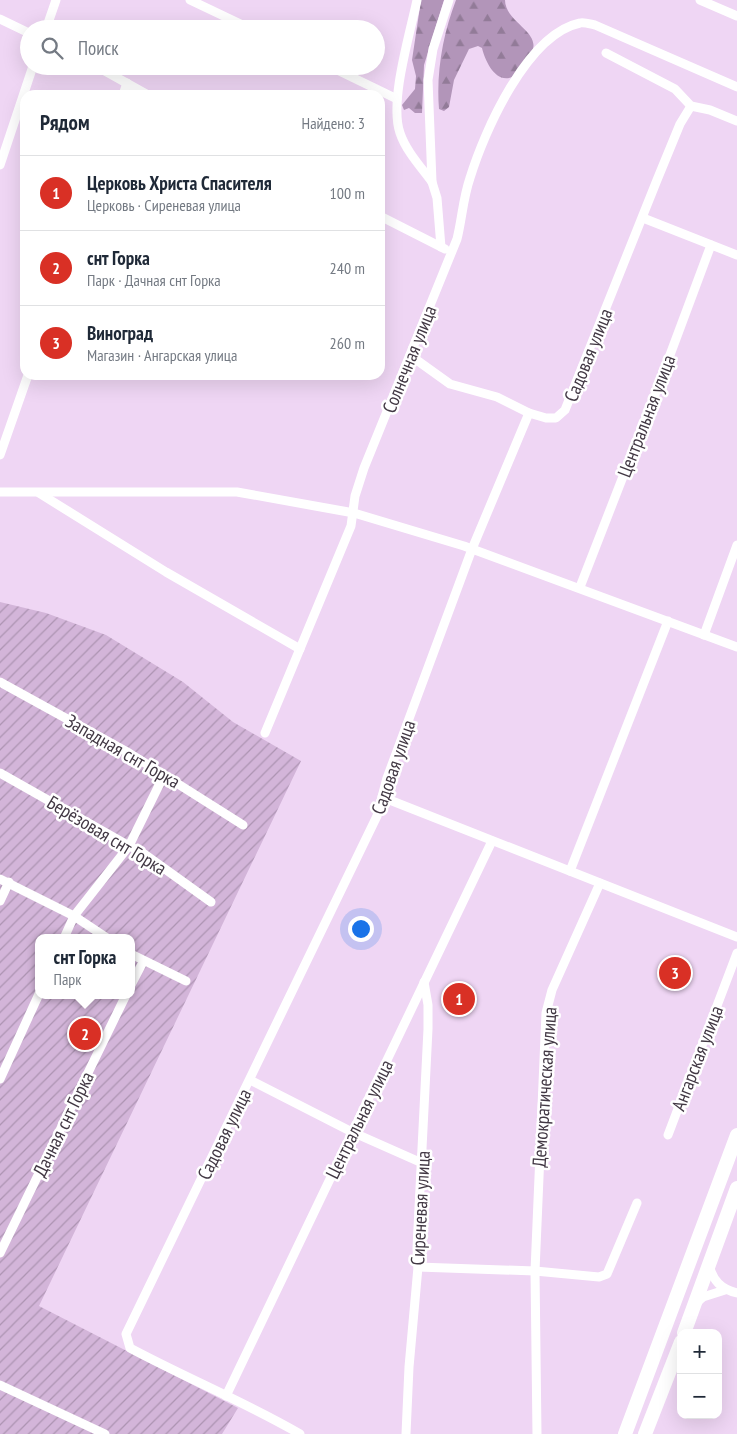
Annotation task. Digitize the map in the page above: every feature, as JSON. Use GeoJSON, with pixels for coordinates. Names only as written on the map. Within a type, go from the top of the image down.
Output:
{"type":"FeatureCollection","features":[{"type":"Feature","properties":{"kind":"main road"},"geometry":{"type":"LineString","coordinates":[[624,1434],[737,1135]]}},
{"type":"Feature","properties":{"kind":"main road"},"geometry":{"type":"LineString","coordinates":[[686,1329],[737,1188]]}},
{"type":"Feature","properties":{"kind":"main road"},"geometry":{"type":"LineString","coordinates":[[645,1434],[677,1352]]}},
{"type":"Feature","properties":{"kind":"street"},"geometry":{"type":"LineString","coordinates":[[49,20],[56,0]]}},
{"type":"Feature","properties":{"kind":"street"},"geometry":{"type":"LineString","coordinates":[[190,0],[232,20]]}},
{"type":"Feature","properties":{"kind":"street"},"geometry":{"type":"LineString","coordinates":[[417,0],[396,99],[396,116],[400,135],[432,182]]}},
{"type":"Feature","properties":{"kind":"street"},"geometry":{"type":"LineString","coordinates":[[441,247],[437,198],[432,182],[429,68],[433,49],[449,0]]}},
{"type":"Feature","properties":{"kind":"street"},"geometry":{"type":"LineString","coordinates":[[700,0],[737,16]]}},
{"type":"Feature","properties":{"kind":"street"},"geometry":{"type":"LineString","coordinates":[[0,19],[20,29]]}},
{"type":"Feature","properties":{"kind":"street","name":"Солнечная улица"},"geometry":{"type":"LineString","coordinates":[[265,733],[348,533],[354,513],[355,496],[364,468],[452,253],[474,163],[488,127],[505,95],[541,47],[562,31],[580,23],[595,25],[737,87]]}},
{"type":"Feature","properties":{"kind":"street"},"geometry":{"type":"LineString","coordinates":[[606,53],[675,88],[691,106],[710,110],[737,122]]}},
{"type":"Feature","properties":{"kind":"street"},"geometry":{"type":"LineString","coordinates":[[25,90],[30,75]]}},
{"type":"Feature","properties":{"kind":"street"},"geometry":{"type":"LineString","coordinates":[[113,75],[140,90]]}},
{"type":"Feature","properties":{"kind":"street"},"geometry":{"type":"LineString","coordinates":[[347,75],[378,90]]}},
{"type":"Feature","properties":{"kind":"street"},"geometry":{"type":"LineString","coordinates":[[125,90],[127,82]]}},
{"type":"Feature","properties":{"kind":"street"},"geometry":{"type":"LineString","coordinates":[[385,94],[396,99]]}},
{"type":"Feature","properties":{"kind":"street"},"geometry":{"type":"LineString","coordinates":[[0,165],[20,105]]}},
{"type":"Feature","properties":{"kind":"street","name":"Садовая улица"},"geometry":{"type":"LineString","coordinates":[[300,1434],[251,1407],[130,1348],[126,1336],[130,1323],[377,816],[382,797],[472,549],[528,412],[546,418],[556,418],[565,410],[680,124],[691,106]]}},
{"type":"Feature","properties":{"kind":"street"},"geometry":{"type":"LineString","coordinates":[[643,218],[737,255]]}},
{"type":"Feature","properties":{"kind":"street"},"geometry":{"type":"LineString","coordinates":[[385,219],[452,253]]}},
{"type":"Feature","properties":{"kind":"street","name":"Центральная улица"},"geometry":{"type":"LineString","coordinates":[[580,587],[711,244]]}},
{"type":"Feature","properties":{"kind":"street"},"geometry":{"type":"LineString","coordinates":[[411,356],[424,368],[450,384],[491,395],[528,412]]}},
{"type":"Feature","properties":{"kind":"street"},"geometry":{"type":"LineString","coordinates":[[0,455],[26,380]]}},
{"type":"Feature","properties":{"kind":"street"},"geometry":{"type":"LineString","coordinates":[[0,492],[237,492],[354,513],[472,549],[580,587],[737,647]]}},
{"type":"Feature","properties":{"kind":"street"},"geometry":{"type":"LineString","coordinates":[[38,493],[166,572],[300,649]]}},
{"type":"Feature","properties":{"kind":"street"},"geometry":{"type":"LineString","coordinates":[[704,635],[737,546]]}},
{"type":"Feature","properties":{"kind":"street"},"geometry":{"type":"LineString","coordinates":[[570,870],[668,620]]}},
{"type":"Feature","properties":{"kind":"street","name":"Западная снт Горка"},"geometry":{"type":"LineString","coordinates":[[0,682],[78,724],[243,825]]}},
{"type":"Feature","properties":{"kind":"street","name":"Берёзовая снт Горка"},"geometry":{"type":"LineString","coordinates":[[0,773],[140,851],[211,902]]}},
{"type":"Feature","properties":{"kind":"street"},"geometry":{"type":"LineString","coordinates":[[66,934],[74,916],[129,846],[164,775]]}},
{"type":"Feature","properties":{"kind":"street"},"geometry":{"type":"LineString","coordinates":[[382,797],[737,936]]}},
{"type":"Feature","properties":{"kind":"street","name":"Центральная улица"},"geometry":{"type":"LineString","coordinates":[[226,1396],[492,841]]}},
{"type":"Feature","properties":{"kind":"street"},"geometry":{"type":"LineString","coordinates":[[0,901],[5,881],[74,916],[101,934]]}},
{"type":"Feature","properties":{"kind":"street","name":"Демократическая улица"},"geometry":{"type":"LineString","coordinates":[[537,1434],[534,1348],[535,1271],[546,1013],[552,990],[600,883]]}},
{"type":"Feature","properties":{"kind":"street","name":"Ангарская улица"},"geometry":{"type":"LineString","coordinates":[[668,1135],[737,954]]}},
{"type":"Feature","properties":{"kind":"street"},"geometry":{"type":"LineString","coordinates":[[135,957],[186,982]]}},
{"type":"Feature","properties":{"kind":"street"},"geometry":{"type":"LineString","coordinates":[[135,977],[143,962]]}},
{"type":"Feature","properties":{"kind":"street","name":"Сиреневая улица"},"geometry":{"type":"LineString","coordinates":[[406,1434],[408,1367],[418,1267],[417,1248],[428,1029],[428,1005],[424,982]]}},
{"type":"Feature","properties":{"kind":"street"},"geometry":{"type":"LineString","coordinates":[[0,1079],[37,999]]}},
{"type":"Feature","properties":{"kind":"street","name":"Дачная снт Горка"},"geometry":{"type":"LineString","coordinates":[[0,1254],[124,999]]}},
{"type":"Feature","properties":{"kind":"street"},"geometry":{"type":"LineString","coordinates":[[250,1080],[352,1132],[422,1163]]}},
{"type":"Feature","properties":{"kind":"street"},"geometry":{"type":"LineString","coordinates":[[418,1267],[535,1271],[599,1277],[608,1274],[637,1203]]}},
{"type":"Feature","properties":{"kind":"street"},"geometry":{"type":"LineString","coordinates":[[709,1264],[713,1276],[725,1290]]}},
{"type":"Feature","properties":{"kind":"street"},"geometry":{"type":"LineString","coordinates":[[695,1305],[703,1297],[725,1290],[737,1293]]}},
{"type":"Feature","properties":{"kind":"street"},"geometry":{"type":"LineString","coordinates":[[0,1385],[105,1434]]}},
{"type":"Feature","properties":{"kind":"green space"},"geometry":{"type":"Polygon","coordinates":[[[421,0],[444,0],[424,65],[422,113],[415,113],[409,108],[404,110],[402,105],[415,89],[416,76],[412,60],[421,0]]]}},
{"type":"Feature","properties":{"kind":"green space"},"geometry":{"type":"Polygon","coordinates":[[[456,0],[505,0],[510,14],[531,37],[533,49],[530,56],[512,77],[506,78],[501,77],[492,70],[482,48],[478,46],[469,49],[454,80],[449,107],[444,111],[439,109],[440,67],[447,26],[456,0]]]}},
{"type":"Feature","properties":{"kind":"shaded area"},"geometry":{"type":"Polygon","coordinates":[[[0,602],[46,613],[106,635],[183,682],[233,722],[301,761],[39,1306],[238,1408],[222,1434],[0,1434],[0,602]]]}},
{"type":"Feature","properties":{"kind":"place","name":"Виноград"},"geometry":{"type":"Point","coordinates":[675,973]}},
{"type":"Feature","properties":{"kind":"place","name":"Церковь Христа Спасителя"},"geometry":{"type":"Point","coordinates":[459,999]}},
{"type":"Feature","properties":{"kind":"place","name":"снт Горка"},"geometry":{"type":"Point","coordinates":[85,1034]}}]}
